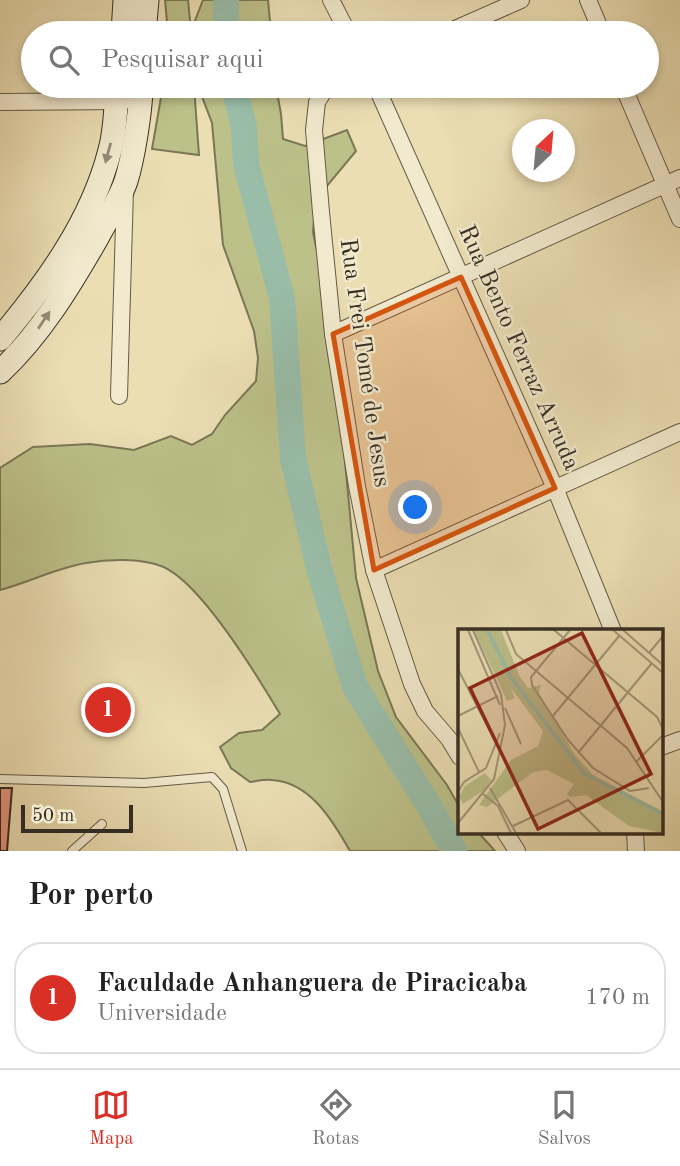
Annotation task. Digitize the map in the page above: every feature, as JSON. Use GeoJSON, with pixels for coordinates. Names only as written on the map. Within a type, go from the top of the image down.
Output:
{"type":"FeatureCollection","features":[{"type":"Feature","properties":{"kind":"main road"},"geometry":{"type":"LineString","coordinates":[[124,21],[125,0]]}},
{"type":"Feature","properties":{"kind":"main road"},"geometry":{"type":"LineString","coordinates":[[145,21],[147,0]]}},
{"type":"Feature","properties":{"kind":"main road"},"geometry":{"type":"LineString","coordinates":[[0,339],[38,294],[68,246],[96,192],[111,148],[117,98]]}},
{"type":"Feature","properties":{"kind":"main road"},"geometry":{"type":"LineString","coordinates":[[0,372],[29,341],[82,262],[111,212],[125,181],[140,98]]}},
{"type":"Feature","properties":{"kind":"street"},"geometry":{"type":"LineString","coordinates":[[331,0],[342,21]]}},
{"type":"Feature","properties":{"kind":"street"},"geometry":{"type":"LineString","coordinates":[[473,21],[521,0]]}},
{"type":"Feature","properties":{"kind":"street"},"geometry":{"type":"LineString","coordinates":[[588,0],[597,21]]}},
{"type":"Feature","properties":{"kind":"street"},"geometry":{"type":"LineString","coordinates":[[0,102],[58,98]]}},
{"type":"Feature","properties":{"kind":"street","name":"Rua Frei Tomé de Jesus"},"geometry":{"type":"LineString","coordinates":[[320,98],[314,130],[334,334],[357,486],[374,570],[412,684],[425,711],[458,754]]}},
{"type":"Feature","properties":{"kind":"street","name":"Rua Bento Ferraz Arruda"},"geometry":{"type":"LineString","coordinates":[[381,98],[555,488],[612,629]]}},
{"type":"Feature","properties":{"kind":"street"},"geometry":{"type":"LineString","coordinates":[[629,98],[680,219]]}},
{"type":"Feature","properties":{"kind":"street"},"geometry":{"type":"LineString","coordinates":[[334,334],[680,178]]}},
{"type":"Feature","properties":{"kind":"street"},"geometry":{"type":"LineString","coordinates":[[119,396],[125,181]]}},
{"type":"Feature","properties":{"kind":"street"},"geometry":{"type":"LineString","coordinates":[[374,570],[680,432]]}},
{"type":"Feature","properties":{"kind":"street"},"geometry":{"type":"LineString","coordinates":[[662,747],[680,740]]}},
{"type":"Feature","properties":{"kind":"street"},"geometry":{"type":"LineString","coordinates":[[506,834],[517,851]]}},
{"type":"Feature","properties":{"kind":"lane"},"geometry":{"type":"LineString","coordinates":[[0,779],[144,783],[212,777],[223,789],[242,851]]}},
{"type":"Feature","properties":{"kind":"lane"},"geometry":{"type":"LineString","coordinates":[[72,851],[102,824]]}},
{"type":"Feature","properties":{"kind":"highlighted area"},"geometry":{"type":"Polygon","coordinates":[[[461,277],[555,488],[374,570],[333,334],[461,277]]]}},
{"type":"Feature","properties":{"kind":"green space"},"geometry":{"type":"Polygon","coordinates":[[[165,0],[188,0],[190,21],[167,21],[165,0]]]}},
{"type":"Feature","properties":{"kind":"green space"},"geometry":{"type":"Polygon","coordinates":[[[203,0],[268,0],[270,21],[195,21],[203,0]]]}},
{"type":"Feature","properties":{"kind":"green space"},"geometry":{"type":"Polygon","coordinates":[[[161,98],[195,98],[199,155],[152,149],[161,98]]]}},
{"type":"Feature","properties":{"kind":"green space"},"geometry":{"type":"Polygon","coordinates":[[[203,98],[278,98],[283,139],[305,146],[347,130],[356,151],[326,187],[315,207],[313,232],[339,398],[356,578],[378,671],[396,717],[447,785],[458,804],[458,834],[480,834],[495,851],[350,851],[328,816],[309,795],[286,782],[250,782],[231,768],[220,747],[239,733],[262,730],[280,714],[210,609],[176,575],[161,566],[134,560],[95,562],[64,568],[0,590],[0,468],[33,447],[90,444],[134,450],[171,436],[192,445],[212,434],[225,415],[256,381],[258,358],[254,331],[223,245],[212,123],[203,98]]]}},
{"type":"Feature","properties":{"kind":"building"},"geometry":{"type":"Polygon","coordinates":[[[0,788],[12,788],[7,851],[0,851],[0,788]]]}},
{"type":"Feature","properties":{"kind":"waterway"},"geometry":{"type":"LineString","coordinates":[[226,0],[226,21]]}},
{"type":"Feature","properties":{"kind":"waterway"},"geometry":{"type":"LineString","coordinates":[[237,98],[244,127],[246,164],[282,298],[293,458],[319,568],[355,687],[454,851]]}},
{"type":"Feature","properties":{"kind":"place","name":"Faculdade Anhanguera de Piracicaba"},"geometry":{"type":"Point","coordinates":[108,710]}}]}
